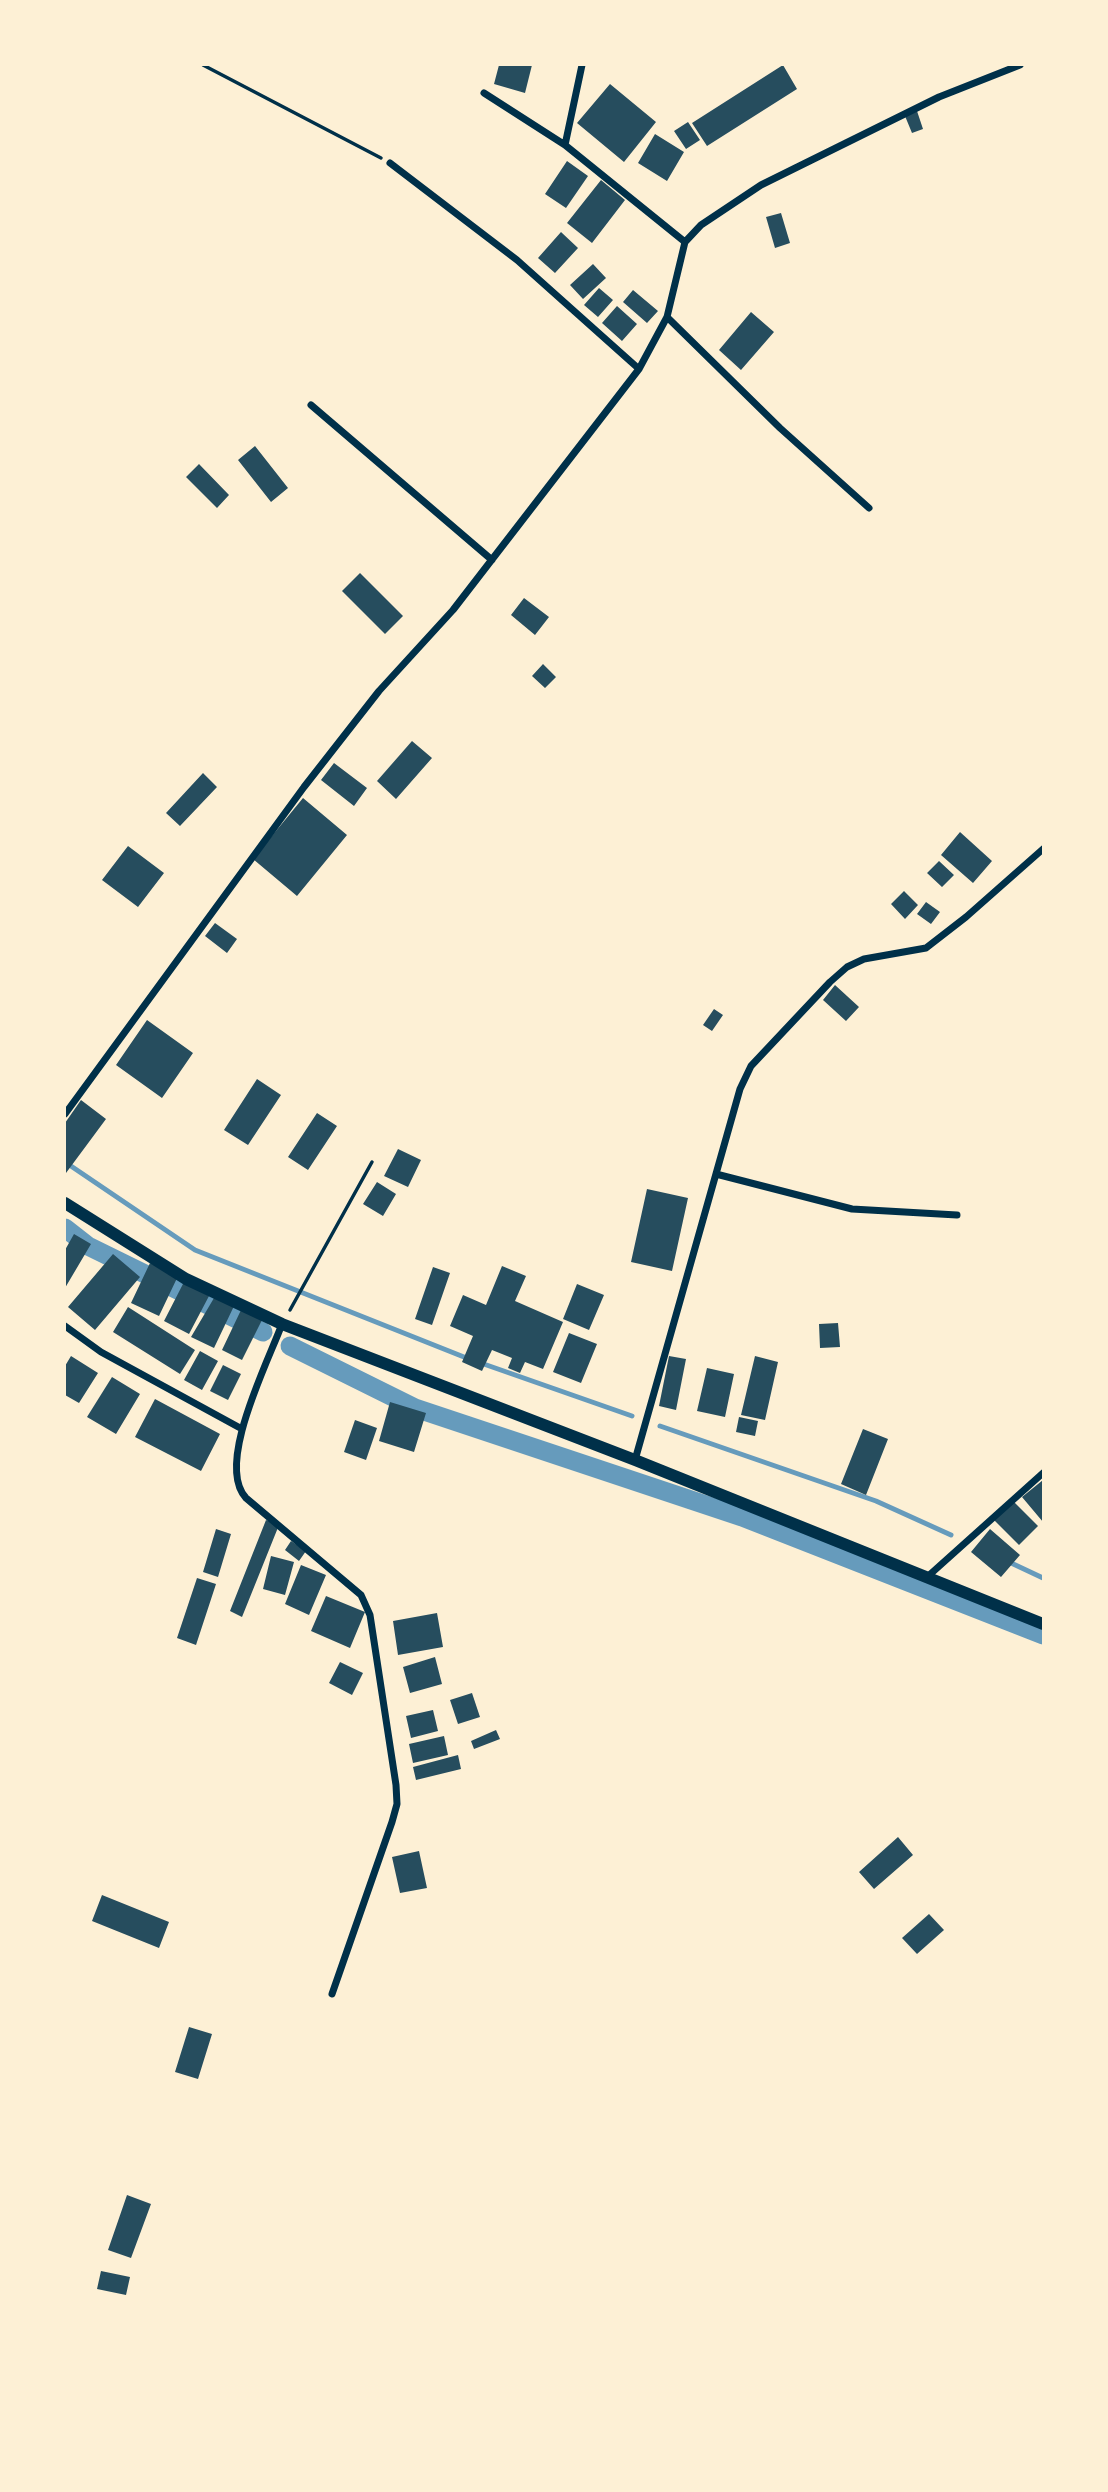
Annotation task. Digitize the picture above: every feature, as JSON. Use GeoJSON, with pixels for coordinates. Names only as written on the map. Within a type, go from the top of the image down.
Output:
{"type":"FeatureCollection","features":[{"type":"Feature","properties":{"kind":"street"},"geometry":{"type":"LineString","coordinates":[[565,145],[582,65]]}},
{"type":"Feature","properties":{"kind":"street"},"geometry":{"type":"LineString","coordinates":[[65,1114],[304,787],[363,711],[453,610],[639,369],[667,317],[685,242],[701,225],[761,186],[939,97],[1020,65]]}},
{"type":"Feature","properties":{"kind":"street"},"geometry":{"type":"LineString","coordinates":[[484,93],[565,145],[685,242]]}},
{"type":"Feature","properties":{"kind":"street"},"geometry":{"type":"LineString","coordinates":[[390,163],[517,260],[639,369]]}},
{"type":"Feature","properties":{"kind":"street"},"geometry":{"type":"LineString","coordinates":[[667,317],[780,428],[869,508]]}},
{"type":"Feature","properties":{"kind":"street"},"geometry":{"type":"LineString","coordinates":[[311,405],[492,560]]}},
{"type":"Feature","properties":{"kind":"street"},"geometry":{"type":"LineString","coordinates":[[635,1460],[740,1089],[751,1066],[830,982],[857,962],[926,948],[966,917],[1043,849]]}},
{"type":"Feature","properties":{"kind":"street"},"geometry":{"type":"LineString","coordinates":[[716,1174],[852,1209],[957,1214]]}},
{"type":"Feature","properties":{"kind":"street"},"geometry":{"type":"LineString","coordinates":[[65,1203],[186,1279],[282,1324],[635,1460],[1043,1624]]}},
{"type":"Feature","properties":{"kind":"street"},"geometry":{"type":"LineString","coordinates":[[282,1324],[242,1429],[235,1469],[239,1490],[361,1595],[370,1615],[397,1804],[332,1994]]}},
{"type":"Feature","properties":{"kind":"street"},"geometry":{"type":"LineString","coordinates":[[65,1326],[101,1352],[242,1429]]}},
{"type":"Feature","properties":{"kind":"street"},"geometry":{"type":"LineString","coordinates":[[926,1578],[1043,1473]]}},
{"type":"Feature","properties":{"kind":"path"},"geometry":{"type":"LineString","coordinates":[[203,65],[390,163]]}},
{"type":"Feature","properties":{"kind":"path"},"geometry":{"type":"LineString","coordinates":[[282,1324],[372,1162]]}},
{"type":"Feature","properties":{"kind":"building"},"geometry":{"type":"Polygon","coordinates":[[[499,65],[532,65],[525,93],[494,84],[499,65]]]}},
{"type":"Feature","properties":{"kind":"building"},"geometry":{"type":"Polygon","coordinates":[[[783,65],[797,89],[707,146],[692,123],[783,65]]]}},
{"type":"Feature","properties":{"kind":"building"},"geometry":{"type":"Polygon","coordinates":[[[610,84],[656,122],[624,162],[577,123],[610,84]]]}},
{"type":"Feature","properties":{"kind":"building"},"geometry":{"type":"Polygon","coordinates":[[[917,111],[923,129],[912,133],[905,116],[917,111]]]}},
{"type":"Feature","properties":{"kind":"building"},"geometry":{"type":"Polygon","coordinates":[[[688,122],[700,140],[686,149],[674,131],[688,122]]]}},
{"type":"Feature","properties":{"kind":"building"},"geometry":{"type":"Polygon","coordinates":[[[655,134],[684,152],[667,181],[638,163],[655,134]]]}},
{"type":"Feature","properties":{"kind":"building"},"geometry":{"type":"Polygon","coordinates":[[[567,161],[588,176],[566,208],[545,194],[567,161]]]}},
{"type":"Feature","properties":{"kind":"building"},"geometry":{"type":"Polygon","coordinates":[[[601,180],[625,200],[592,243],[567,223],[601,180]]]}},
{"type":"Feature","properties":{"kind":"building"},"geometry":{"type":"Polygon","coordinates":[[[781,213],[790,243],[775,248],[766,217],[781,213]]]}},
{"type":"Feature","properties":{"kind":"building"},"geometry":{"type":"Polygon","coordinates":[[[561,232],[578,248],[555,273],[538,258],[561,232]]]}},
{"type":"Feature","properties":{"kind":"building"},"geometry":{"type":"Polygon","coordinates":[[[593,264],[606,278],[583,299],[570,285],[593,264]]]}},
{"type":"Feature","properties":{"kind":"building"},"geometry":{"type":"Polygon","coordinates":[[[599,288],[613,300],[598,317],[584,305],[599,288]]]}},
{"type":"Feature","properties":{"kind":"building"},"geometry":{"type":"Polygon","coordinates":[[[633,290],[658,311],[647,323],[623,302],[633,290]]]}},
{"type":"Feature","properties":{"kind":"building"},"geometry":{"type":"Polygon","coordinates":[[[617,306],[637,324],[622,341],[602,323],[617,306]]]}},
{"type":"Feature","properties":{"kind":"building"},"geometry":{"type":"Polygon","coordinates":[[[751,312],[774,332],[741,370],[719,350],[751,312]]]}},
{"type":"Feature","properties":{"kind":"building"},"geometry":{"type":"Polygon","coordinates":[[[255,446],[288,488],[271,502],[238,460],[255,446]]]}},
{"type":"Feature","properties":{"kind":"building"},"geometry":{"type":"Polygon","coordinates":[[[199,464],[229,495],[217,508],[186,477],[199,464]]]}},
{"type":"Feature","properties":{"kind":"building"},"geometry":{"type":"Polygon","coordinates":[[[360,573],[403,616],[385,634],[342,591],[360,573]]]}},
{"type":"Feature","properties":{"kind":"building"},"geometry":{"type":"Polygon","coordinates":[[[524,598],[549,617],[535,635],[511,615],[524,598]]]}},
{"type":"Feature","properties":{"kind":"building"},"geometry":{"type":"Polygon","coordinates":[[[543,664],[556,677],[545,688],[532,676],[543,664]]]}},
{"type":"Feature","properties":{"kind":"building"},"geometry":{"type":"Polygon","coordinates":[[[412,741],[432,758],[396,799],[377,781],[412,741]]]}},
{"type":"Feature","properties":{"kind":"building"},"geometry":{"type":"Polygon","coordinates":[[[334,763],[367,788],[354,806],[321,780],[334,763]]]}},
{"type":"Feature","properties":{"kind":"building"},"geometry":{"type":"Polygon","coordinates":[[[203,773],[217,787],[180,826],[166,813],[203,773]]]}},
{"type":"Feature","properties":{"kind":"building"},"geometry":{"type":"Polygon","coordinates":[[[303,798],[347,835],[297,896],[253,859],[303,798]]]}},
{"type":"Feature","properties":{"kind":"building"},"geometry":{"type":"Polygon","coordinates":[[[960,832],[992,861],[973,883],[941,855],[960,832]]]}},
{"type":"Feature","properties":{"kind":"building"},"geometry":{"type":"Polygon","coordinates":[[[128,846],[164,873],[138,907],[102,880],[128,846]]]}},
{"type":"Feature","properties":{"kind":"building"},"geometry":{"type":"Polygon","coordinates":[[[939,861],[954,875],[942,887],[927,873],[939,861]]]}},
{"type":"Feature","properties":{"kind":"building"},"geometry":{"type":"Polygon","coordinates":[[[904,891],[918,905],[905,919],[891,904],[904,891]]]}},
{"type":"Feature","properties":{"kind":"building"},"geometry":{"type":"Polygon","coordinates":[[[926,902],[940,912],[931,924],[917,914],[926,902]]]}},
{"type":"Feature","properties":{"kind":"building"},"geometry":{"type":"Polygon","coordinates":[[[215,923],[237,939],[227,953],[205,936],[215,923]]]}},
{"type":"Feature","properties":{"kind":"building"},"geometry":{"type":"Polygon","coordinates":[[[835,985],[859,1007],[846,1021],[823,1000],[835,985]]]}},
{"type":"Feature","properties":{"kind":"building"},"geometry":{"type":"Polygon","coordinates":[[[714,1009],[723,1015],[712,1031],[703,1025],[714,1009]]]}},
{"type":"Feature","properties":{"kind":"building"},"geometry":{"type":"Polygon","coordinates":[[[147,1020],[193,1053],[162,1098],[116,1065],[147,1020]]]}},
{"type":"Feature","properties":{"kind":"building"},"geometry":{"type":"Polygon","coordinates":[[[257,1079],[281,1095],[248,1145],[224,1130],[257,1079]]]}},
{"type":"Feature","properties":{"kind":"building"},"geometry":{"type":"Polygon","coordinates":[[[81,1100],[106,1119],[66,1173],[65,1123],[81,1100]]]}},
{"type":"Feature","properties":{"kind":"building"},"geometry":{"type":"Polygon","coordinates":[[[317,1113],[337,1126],[308,1170],[288,1157],[317,1113]]]}},
{"type":"Feature","properties":{"kind":"building"},"geometry":{"type":"Polygon","coordinates":[[[398,1149],[421,1160],[408,1187],[384,1176],[398,1149]]]}},
{"type":"Feature","properties":{"kind":"building"},"geometry":{"type":"Polygon","coordinates":[[[377,1182],[396,1194],[383,1216],[363,1204],[377,1182]]]}},
{"type":"Feature","properties":{"kind":"building"},"geometry":{"type":"Polygon","coordinates":[[[647,1189],[688,1198],[672,1271],[631,1262],[647,1189]]]}},
{"type":"Feature","properties":{"kind":"building"},"geometry":{"type":"Polygon","coordinates":[[[74,1234],[91,1244],[65,1288],[65,1250],[74,1234]]]}},
{"type":"Feature","properties":{"kind":"building"},"geometry":{"type":"Polygon","coordinates":[[[113,1254],[140,1277],[95,1330],[68,1307],[113,1254]]]}},
{"type":"Feature","properties":{"kind":"building"},"geometry":{"type":"Polygon","coordinates":[[[150,1263],[178,1276],[159,1316],[131,1303],[150,1263]]]}},
{"type":"Feature","properties":{"kind":"building"},"geometry":{"type":"Polygon","coordinates":[[[502,1266],[526,1276],[515,1301],[563,1322],[543,1369],[525,1362],[520,1373],[508,1368],[512,1358],[492,1350],[482,1371],[462,1362],[473,1336],[450,1326],[463,1295],[486,1305],[502,1266]]]}},
{"type":"Feature","properties":{"kind":"building"},"geometry":{"type":"Polygon","coordinates":[[[433,1267],[450,1273],[432,1325],[415,1319],[433,1267]]]}},
{"type":"Feature","properties":{"kind":"building"},"geometry":{"type":"Polygon","coordinates":[[[184,1282],[209,1296],[189,1334],[164,1321],[184,1282]]]}},
{"type":"Feature","properties":{"kind":"building"},"geometry":{"type":"Polygon","coordinates":[[[577,1284],[604,1295],[589,1330],[563,1319],[577,1284]]]}},
{"type":"Feature","properties":{"kind":"building"},"geometry":{"type":"Polygon","coordinates":[[[214,1298],[234,1306],[214,1348],[191,1337],[214,1298]]]}},
{"type":"Feature","properties":{"kind":"building"},"geometry":{"type":"Polygon","coordinates":[[[128,1307],[195,1350],[180,1374],[113,1332],[128,1307]]]}},
{"type":"Feature","properties":{"kind":"building"},"geometry":{"type":"Polygon","coordinates":[[[241,1310],[262,1320],[242,1360],[222,1350],[241,1310]]]}},
{"type":"Feature","properties":{"kind":"building"},"geometry":{"type":"Polygon","coordinates":[[[838,1323],[840,1347],[820,1348],[819,1324],[838,1323]]]}},
{"type":"Feature","properties":{"kind":"building"},"geometry":{"type":"Polygon","coordinates":[[[569,1333],[597,1344],[581,1383],[553,1372],[569,1333]]]}},
{"type":"Feature","properties":{"kind":"building"},"geometry":{"type":"Polygon","coordinates":[[[200,1351],[218,1361],[202,1390],[184,1380],[200,1351]]]}},
{"type":"Feature","properties":{"kind":"building"},"geometry":{"type":"Polygon","coordinates":[[[71,1356],[98,1373],[79,1403],[65,1395],[65,1366],[71,1356]]]}},
{"type":"Feature","properties":{"kind":"building"},"geometry":{"type":"Polygon","coordinates":[[[669,1356],[686,1359],[676,1410],[659,1406],[669,1356]]]}},
{"type":"Feature","properties":{"kind":"building"},"geometry":{"type":"Polygon","coordinates":[[[755,1356],[778,1362],[765,1420],[741,1415],[755,1356]]]}},
{"type":"Feature","properties":{"kind":"building"},"geometry":{"type":"Polygon","coordinates":[[[223,1365],[241,1374],[228,1400],[210,1391],[223,1365]]]}},
{"type":"Feature","properties":{"kind":"building"},"geometry":{"type":"Polygon","coordinates":[[[707,1368],[734,1374],[725,1417],[697,1411],[707,1368]]]}},
{"type":"Feature","properties":{"kind":"building"},"geometry":{"type":"Polygon","coordinates":[[[112,1377],[140,1394],[116,1434],[87,1417],[112,1377]]]}},
{"type":"Feature","properties":{"kind":"building"},"geometry":{"type":"Polygon","coordinates":[[[155,1399],[220,1434],[201,1471],[135,1437],[155,1399]]]}},
{"type":"Feature","properties":{"kind":"building"},"geometry":{"type":"Polygon","coordinates":[[[390,1402],[426,1413],[414,1452],[379,1441],[390,1402]]]}},
{"type":"Feature","properties":{"kind":"building"},"geometry":{"type":"Polygon","coordinates":[[[739,1417],[758,1421],[755,1436],[736,1432],[739,1417]]]}},
{"type":"Feature","properties":{"kind":"building"},"geometry":{"type":"Polygon","coordinates":[[[355,1420],[377,1428],[366,1460],[344,1452],[355,1420]]]}},
{"type":"Feature","properties":{"kind":"building"},"geometry":{"type":"Polygon","coordinates":[[[863,1429],[888,1439],[866,1495],[841,1484],[863,1429]]]}},
{"type":"Feature","properties":{"kind":"building"},"geometry":{"type":"Polygon","coordinates":[[[1043,1480],[1043,1522],[1022,1497],[1043,1480]]]}},
{"type":"Feature","properties":{"kind":"building"},"geometry":{"type":"Polygon","coordinates":[[[1013,1501],[1038,1526],[1019,1545],[994,1520],[1013,1501]]]}},
{"type":"Feature","properties":{"kind":"building"},"geometry":{"type":"Polygon","coordinates":[[[266,1520],[279,1525],[242,1617],[230,1611],[266,1520]]]}},
{"type":"Feature","properties":{"kind":"building"},"geometry":{"type":"Polygon","coordinates":[[[216,1529],[231,1534],[218,1577],[203,1572],[216,1529]]]}},
{"type":"Feature","properties":{"kind":"building"},"geometry":{"type":"Polygon","coordinates":[[[990,1529],[1020,1555],[1001,1577],[971,1552],[990,1529]]]}},
{"type":"Feature","properties":{"kind":"building"},"geometry":{"type":"Polygon","coordinates":[[[291,1541],[306,1551],[299,1561],[285,1550],[291,1541]]]}},
{"type":"Feature","properties":{"kind":"building"},"geometry":{"type":"Polygon","coordinates":[[[271,1556],[294,1562],[285,1595],[263,1589],[271,1556]]]}},
{"type":"Feature","properties":{"kind":"building"},"geometry":{"type":"Polygon","coordinates":[[[301,1565],[326,1575],[309,1615],[285,1604],[301,1565]]]}},
{"type":"Feature","properties":{"kind":"building"},"geometry":{"type":"Polygon","coordinates":[[[197,1578],[216,1584],[196,1645],[177,1638],[197,1578]]]}},
{"type":"Feature","properties":{"kind":"building"},"geometry":{"type":"Polygon","coordinates":[[[326,1596],[365,1612],[350,1648],[311,1631],[326,1596]]]}},
{"type":"Feature","properties":{"kind":"building"},"geometry":{"type":"Polygon","coordinates":[[[437,1613],[443,1647],[398,1655],[393,1621],[437,1613]]]}},
{"type":"Feature","properties":{"kind":"building"},"geometry":{"type":"Polygon","coordinates":[[[435,1657],[442,1684],[410,1693],[403,1667],[435,1657]]]}},
{"type":"Feature","properties":{"kind":"building"},"geometry":{"type":"Polygon","coordinates":[[[340,1662],[363,1673],[352,1695],[329,1683],[340,1662]]]}},
{"type":"Feature","properties":{"kind":"building"},"geometry":{"type":"Polygon","coordinates":[[[472,1693],[480,1717],[458,1724],[450,1700],[472,1693]]]}},
{"type":"Feature","properties":{"kind":"building"},"geometry":{"type":"Polygon","coordinates":[[[433,1710],[438,1731],[411,1738],[406,1716],[433,1710]]]}},
{"type":"Feature","properties":{"kind":"building"},"geometry":{"type":"Polygon","coordinates":[[[496,1730],[500,1739],[474,1749],[471,1741],[496,1730]]]}},
{"type":"Feature","properties":{"kind":"building"},"geometry":{"type":"Polygon","coordinates":[[[444,1736],[448,1755],[413,1763],[409,1744],[444,1736]]]}},
{"type":"Feature","properties":{"kind":"building"},"geometry":{"type":"Polygon","coordinates":[[[458,1755],[461,1769],[416,1780],[413,1767],[458,1755]]]}},
{"type":"Feature","properties":{"kind":"building"},"geometry":{"type":"Polygon","coordinates":[[[898,1837],[913,1855],[874,1889],[859,1872],[898,1837]]]}},
{"type":"Feature","properties":{"kind":"building"},"geometry":{"type":"Polygon","coordinates":[[[419,1851],[427,1888],[400,1893],[392,1857],[419,1851]]]}},
{"type":"Feature","properties":{"kind":"building"},"geometry":{"type":"Polygon","coordinates":[[[102,1895],[169,1922],[159,1948],[92,1921],[102,1895]]]}},
{"type":"Feature","properties":{"kind":"building"},"geometry":{"type":"Polygon","coordinates":[[[929,1914],[944,1930],[917,1954],[902,1938],[929,1914]]]}},
{"type":"Feature","properties":{"kind":"building"},"geometry":{"type":"Polygon","coordinates":[[[189,2027],[212,2034],[198,2079],[175,2072],[189,2027]]]}},
{"type":"Feature","properties":{"kind":"building"},"geometry":{"type":"Polygon","coordinates":[[[127,2195],[151,2204],[131,2258],[108,2250],[127,2195]]]}},
{"type":"Feature","properties":{"kind":"building"},"geometry":{"type":"Polygon","coordinates":[[[101,2271],[130,2277],[126,2295],[97,2289],[101,2271]]]}},
{"type":"Feature","properties":{"kind":"waterway"},"geometry":{"type":"LineString","coordinates":[[65,1162],[195,1250],[469,1359]]}},
{"type":"Feature","properties":{"kind":"waterway"},"geometry":{"type":"LineString","coordinates":[[65,1228],[88,1246],[263,1332]]}},
{"type":"Feature","properties":{"kind":"waterway"},"geometry":{"type":"LineString","coordinates":[[290,1346],[415,1408],[742,1517],[1043,1635]]}},
{"type":"Feature","properties":{"kind":"waterway"},"geometry":{"type":"LineString","coordinates":[[478,1362],[632,1416]]}},
{"type":"Feature","properties":{"kind":"waterway"},"geometry":{"type":"LineString","coordinates":[[660,1426],[876,1501],[951,1535]]}},
{"type":"Feature","properties":{"kind":"waterway"},"geometry":{"type":"LineString","coordinates":[[1009,1562],[1043,1578]]}}]}
